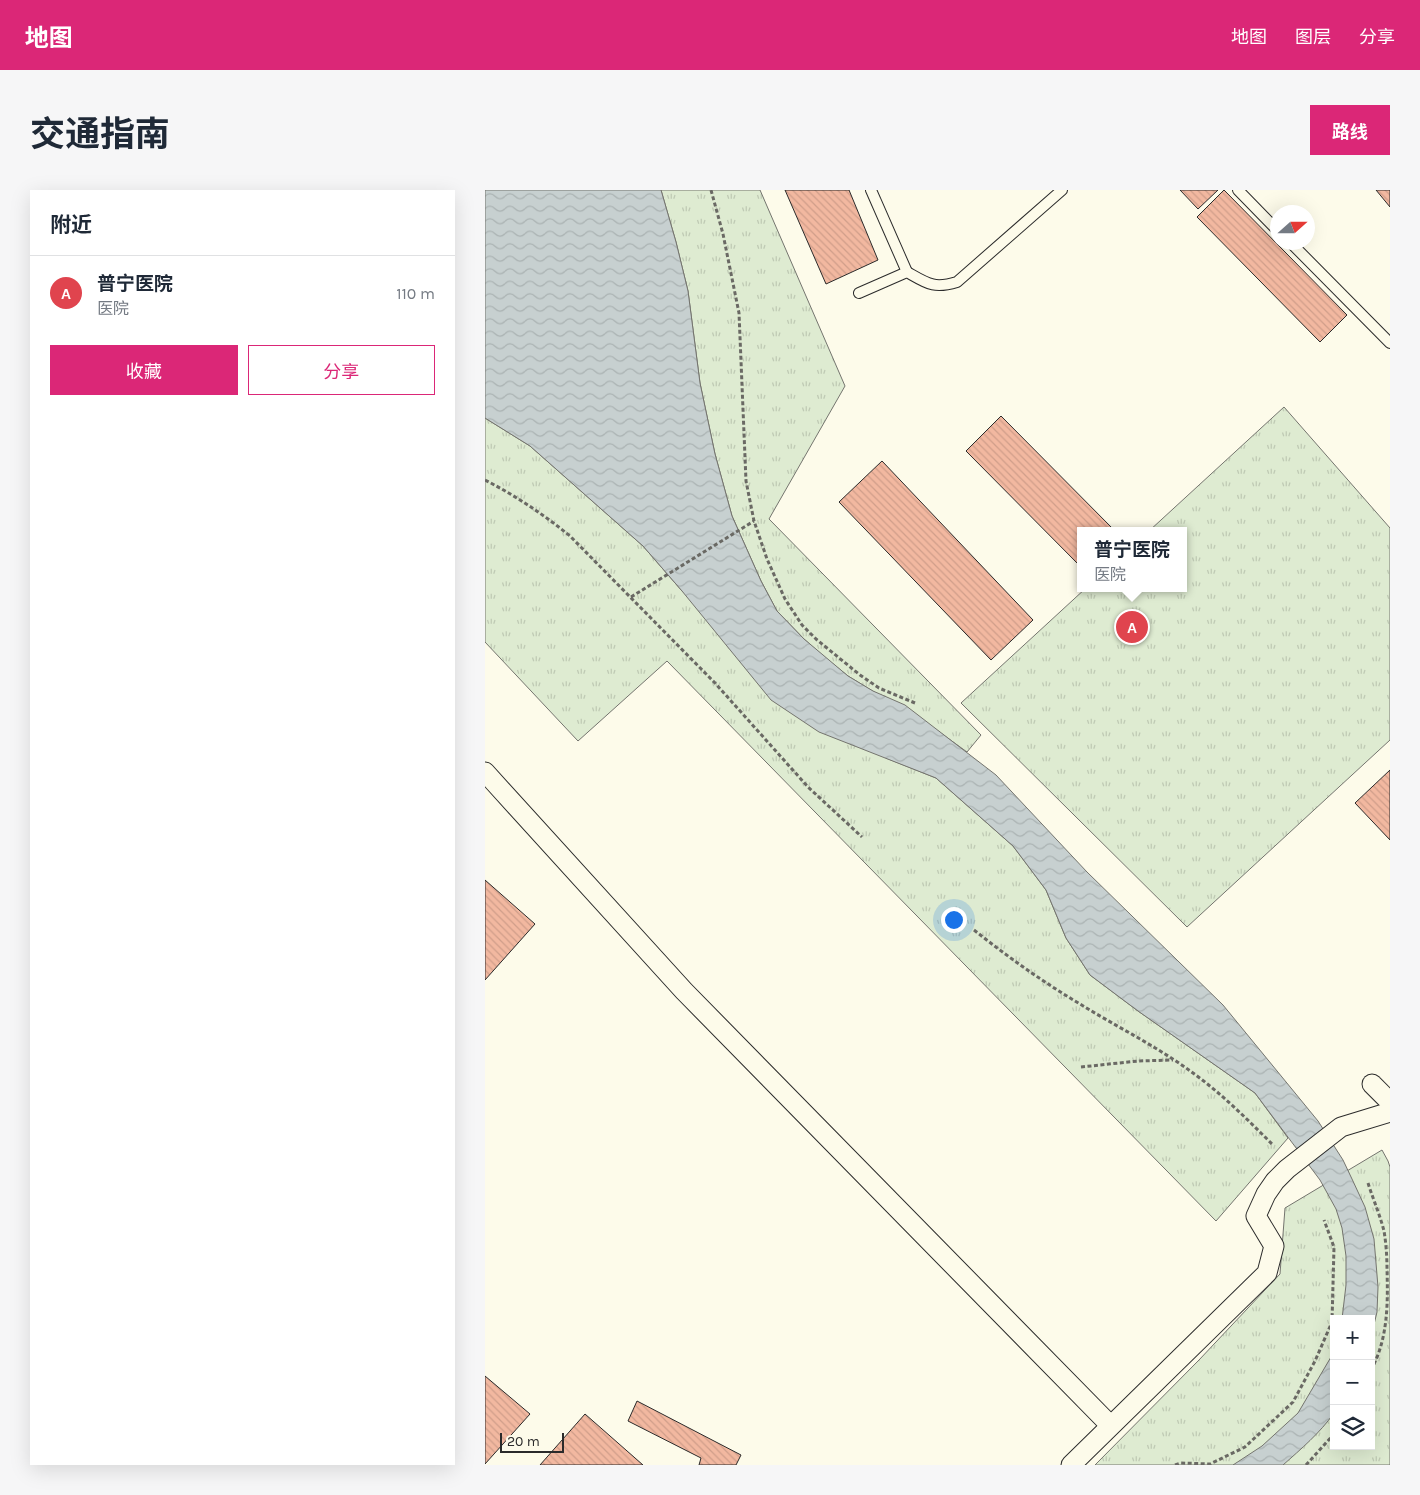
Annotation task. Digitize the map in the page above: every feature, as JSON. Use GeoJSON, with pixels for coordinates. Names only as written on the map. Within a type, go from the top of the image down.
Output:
{"type":"FeatureCollection","features":[{"type":"Feature","properties":{"kind":"street"},"geometry":{"type":"LineString","coordinates":[[485,772],[684,991],[1110,1425]]}},
{"type":"Feature","properties":{"kind":"street"},"geometry":{"type":"LineString","coordinates":[[1372,1084],[1390,1102]]}},
{"type":"Feature","properties":{"kind":"street"},"geometry":{"type":"LineString","coordinates":[[1071,1465],[1267,1273],[1274,1246],[1256,1216],[1266,1194],[1275,1181],[1287,1169],[1341,1127],[1390,1112]]}},
{"type":"Feature","properties":{"kind":"lane"},"geometry":{"type":"LineString","coordinates":[[871,190],[907,272],[928,284],[943,286],[957,282],[1062,190]]}},
{"type":"Feature","properties":{"kind":"lane"},"geometry":{"type":"LineString","coordinates":[[1238,190],[1270,223]]}},
{"type":"Feature","properties":{"kind":"lane"},"geometry":{"type":"LineString","coordinates":[[1298,250],[1390,343]]}},
{"type":"Feature","properties":{"kind":"lane"},"geometry":{"type":"LineString","coordinates":[[859,293],[907,272]]}},
{"type":"Feature","properties":{"kind":"path"},"geometry":{"type":"LineString","coordinates":[[711,190],[725,242],[739,314],[746,481],[755,521],[767,560],[785,599],[802,625],[816,639],[879,688],[915,703]]}},
{"type":"Feature","properties":{"kind":"path"},"geometry":{"type":"LineString","coordinates":[[485,480],[547,517],[570,536],[715,683],[808,787],[861,837]]}},
{"type":"Feature","properties":{"kind":"path"},"geometry":{"type":"LineString","coordinates":[[631,597],[755,521]]}},
{"type":"Feature","properties":{"kind":"path"},"geometry":{"type":"LineString","coordinates":[[974,930],[995,947],[1058,990],[1174,1060],[1216,1091],[1272,1144]]}},
{"type":"Feature","properties":{"kind":"path"},"geometry":{"type":"LineString","coordinates":[[1081,1067],[1139,1061],[1174,1060]]}},
{"type":"Feature","properties":{"kind":"path"},"geometry":{"type":"LineString","coordinates":[[1368,1183],[1384,1231],[1387,1255],[1388,1296],[1386,1328],[1375,1363]]}},
{"type":"Feature","properties":{"kind":"path"},"geometry":{"type":"LineString","coordinates":[[1175,1465],[1181,1463],[1210,1464],[1245,1447],[1293,1402],[1315,1361],[1332,1322],[1334,1247],[1324,1220]]}},
{"type":"Feature","properties":{"kind":"path"},"geometry":{"type":"LineString","coordinates":[[1306,1465],[1330,1438]]}},
{"type":"Feature","properties":{"kind":"green space"},"geometry":{"type":"Polygon","coordinates":[[[661,190],[760,190],[845,386],[769,519],[981,735],[967,752],[938,731],[848,676],[804,639],[777,611],[761,581],[732,516],[715,454],[700,383],[688,291],[661,190]]]}},
{"type":"Feature","properties":{"kind":"green space"},"geometry":{"type":"Polygon","coordinates":[[[1284,407],[1390,528],[1390,740],[1187,927],[961,703],[1082,592],[1187,592],[1187,527],[1153,527],[1284,407]]]}},
{"type":"Feature","properties":{"kind":"green space"},"geometry":{"type":"Polygon","coordinates":[[[485,418],[530,446],[643,546],[682,591],[886,758],[936,778],[1013,846],[1046,890],[1066,938],[1090,975],[1255,1093],[1288,1138],[1216,1221],[667,661],[578,741],[485,642],[485,418]]]}},
{"type":"Feature","properties":{"kind":"green space"},"geometry":{"type":"Polygon","coordinates":[[[1382,1150],[1390,1167],[1390,1465],[1095,1465],[1199,1360],[1280,1274],[1285,1208],[1382,1150]]]}},
{"type":"Feature","properties":{"kind":"water"},"geometry":{"type":"Polygon","coordinates":[[[485,190],[661,190],[688,291],[700,383],[715,454],[732,516],[761,581],[777,611],[804,639],[848,676],[873,691],[905,705],[996,775],[1087,872],[1223,1005],[1318,1121],[1343,1160],[1365,1207],[1374,1239],[1378,1287],[1375,1320],[1375,1315],[1342,1315],[1346,1285],[1346,1256],[1342,1228],[1336,1209],[1320,1180],[1255,1093],[1090,975],[1066,938],[1046,890],[1013,846],[936,778],[819,732],[771,700],[643,546],[530,446],[485,418],[485,190]]]}},
{"type":"Feature","properties":{"kind":"water"},"geometry":{"type":"Polygon","coordinates":[[[1330,1359],[1330,1418],[1323,1427],[1283,1465],[1233,1465],[1262,1446],[1298,1413],[1330,1359]]]}},
{"type":"Feature","properties":{"kind":"building"},"geometry":{"type":"Polygon","coordinates":[[[785,190],[849,190],[878,260],[826,284],[785,190]]]}},
{"type":"Feature","properties":{"kind":"building"},"geometry":{"type":"Polygon","coordinates":[[[1180,190],[1218,190],[1198,209],[1180,190]]]}},
{"type":"Feature","properties":{"kind":"building"},"geometry":{"type":"Polygon","coordinates":[[[1224,190],[1270,237],[1270,250],[1283,250],[1347,315],[1320,342],[1197,217],[1224,190]]]}},
{"type":"Feature","properties":{"kind":"building"},"geometry":{"type":"Polygon","coordinates":[[[1376,190],[1390,190],[1390,207],[1376,190]]]}},
{"type":"Feature","properties":{"kind":"building"},"geometry":{"type":"Polygon","coordinates":[[[1001,416],[1111,527],[1077,527],[1077,563],[966,451],[1001,416]]]}},
{"type":"Feature","properties":{"kind":"building"},"geometry":{"type":"Polygon","coordinates":[[[882,461],[1033,620],[991,660],[839,502],[882,461]]]}},
{"type":"Feature","properties":{"kind":"building"},"geometry":{"type":"Polygon","coordinates":[[[1390,770],[1390,840],[1355,803],[1390,770]]]}},
{"type":"Feature","properties":{"kind":"building"},"geometry":{"type":"Polygon","coordinates":[[[485,880],[535,924],[485,980],[485,880]]]}},
{"type":"Feature","properties":{"kind":"building"},"geometry":{"type":"Polygon","coordinates":[[[485,1376],[530,1414],[485,1464],[485,1376]]]}},
{"type":"Feature","properties":{"kind":"building"},"geometry":{"type":"Polygon","coordinates":[[[637,1401],[741,1455],[736,1465],[699,1465],[701,1458],[628,1421],[637,1401]]]}},
{"type":"Feature","properties":{"kind":"building"},"geometry":{"type":"Polygon","coordinates":[[[585,1414],[643,1465],[540,1465],[585,1414]]]}},
{"type":"Feature","properties":{"kind":"place","name":"普宁医院"},"geometry":{"type":"Point","coordinates":[1132,627]}}]}
